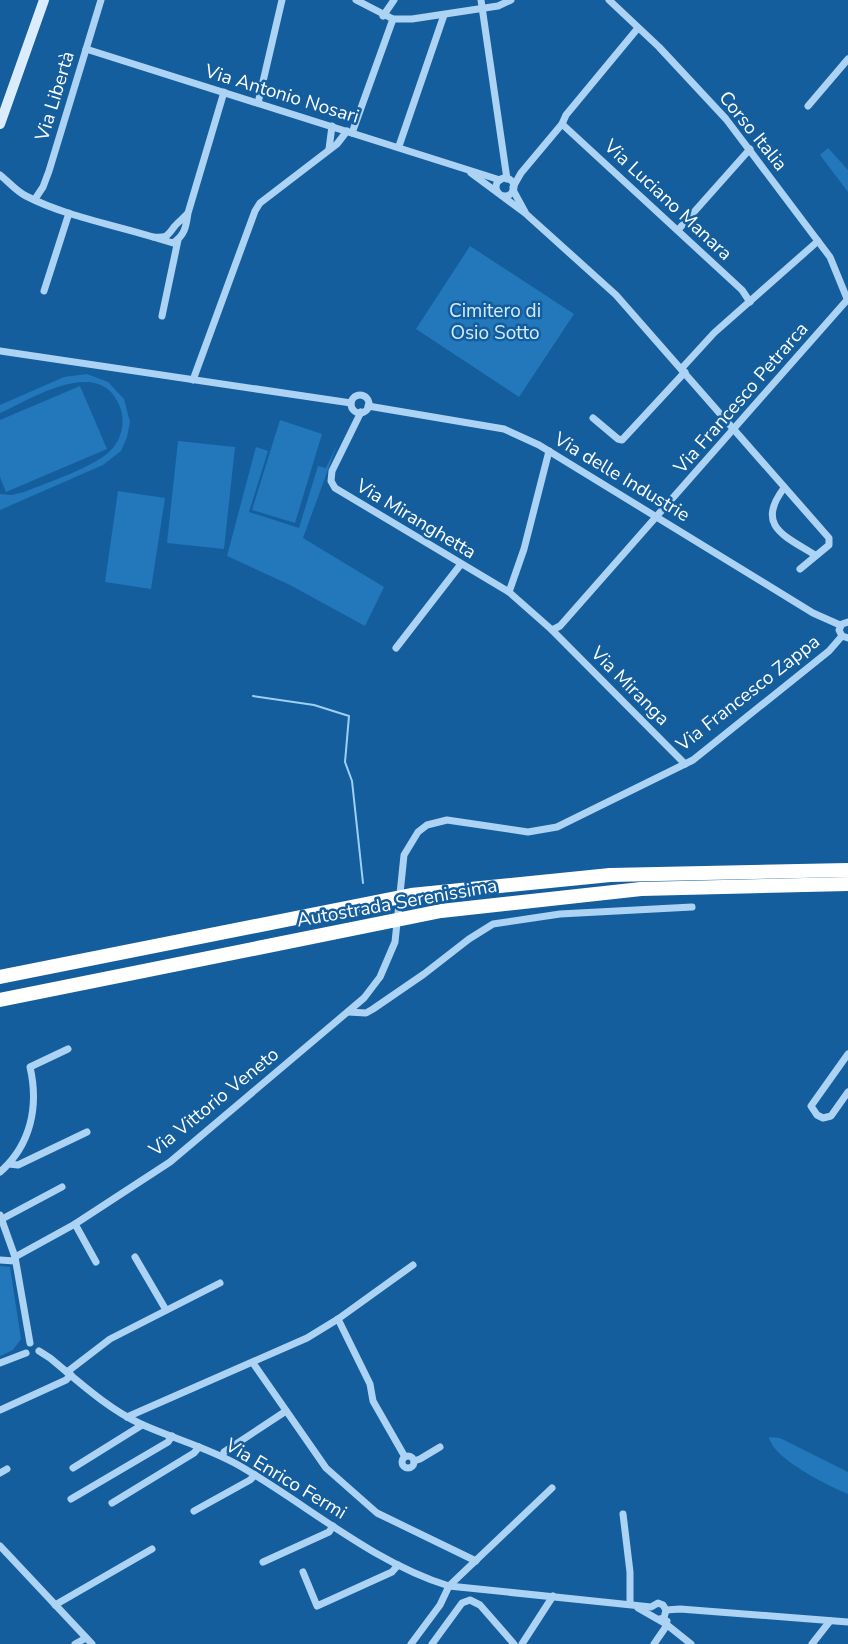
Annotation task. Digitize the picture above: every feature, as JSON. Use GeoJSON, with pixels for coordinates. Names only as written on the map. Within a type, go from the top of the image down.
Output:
{"type":"FeatureCollection","features":[{"type":"Feature","properties":{"kind":"highway","name":"Autostrada Serenissima"},"geometry":{"type":"LineString","coordinates":[[0,977],[411,895],[610,875],[848,870]]}},
{"type":"Feature","properties":{"kind":"highway","name":"Autostrada Serenissima"},"geometry":{"type":"LineString","coordinates":[[0,1000],[441,911],[641,889],[848,884]]}},
{"type":"Feature","properties":{"kind":"street"},"geometry":{"type":"LineString","coordinates":[[0,124],[44,0]]}},
{"type":"Feature","properties":{"kind":"street","name":"Via Libertà"},"geometry":{"type":"LineString","coordinates":[[35,199],[49,172],[101,0]]}},
{"type":"Feature","properties":{"kind":"street"},"geometry":{"type":"LineString","coordinates":[[258,103],[282,0]]}},
{"type":"Feature","properties":{"kind":"street"},"geometry":{"type":"LineString","coordinates":[[356,0],[393,19],[412,19],[482,9],[511,0]]}},
{"type":"Feature","properties":{"kind":"street"},"geometry":{"type":"LineString","coordinates":[[383,16],[394,0]]}},
{"type":"Feature","properties":{"kind":"street"},"geometry":{"type":"LineString","coordinates":[[481,0],[509,183],[509,195],[500,194],[496,186],[509,183],[521,173],[638,28]]}},
{"type":"Feature","properties":{"kind":"street","name":"Corso Italia"},"geometry":{"type":"LineString","coordinates":[[609,0],[726,119],[750,149],[830,257],[848,301]]}},
{"type":"Feature","properties":{"kind":"street"},"geometry":{"type":"LineString","coordinates":[[399,146],[444,15]]}},
{"type":"Feature","properties":{"kind":"street"},"geometry":{"type":"LineString","coordinates":[[193,380],[255,211],[260,203],[349,132],[393,19]]}},
{"type":"Feature","properties":{"kind":"street","name":"Via Antonio Nosari"},"geometry":{"type":"LineString","coordinates":[[86,49],[509,183]]}},
{"type":"Feature","properties":{"kind":"street"},"geometry":{"type":"LineString","coordinates":[[808,106],[848,59]]}},
{"type":"Feature","properties":{"kind":"street"},"geometry":{"type":"LineString","coordinates":[[162,316],[178,240],[185,230],[224,92]]}},
{"type":"Feature","properties":{"kind":"street","name":"Via Luciano Manara"},"geometry":{"type":"LineString","coordinates":[[562,124],[742,290],[750,302]]}},
{"type":"Feature","properties":{"kind":"street"},"geometry":{"type":"LineString","coordinates":[[329,150],[332,127]]}},
{"type":"Feature","properties":{"kind":"street"},"geometry":{"type":"LineString","coordinates":[[678,230],[750,149]]}},
{"type":"Feature","properties":{"kind":"street","name":"Via Antonio Nosari"},"geometry":{"type":"LineString","coordinates":[[468,170],[525,213]]}},
{"type":"Feature","properties":{"kind":"street"},"geometry":{"type":"LineString","coordinates":[[0,175],[29,198],[69,213],[173,243],[178,240]]}},
{"type":"Feature","properties":{"kind":"street"},"geometry":{"type":"LineString","coordinates":[[509,183],[525,213],[616,295],[829,538],[829,545],[800,569]]}},
{"type":"Feature","properties":{"kind":"street"},"geometry":{"type":"LineString","coordinates":[[44,291],[69,213]]}},
{"type":"Feature","properties":{"kind":"street"},"geometry":{"type":"LineString","coordinates":[[153,237],[164,238],[170,235],[175,225],[188,214]]}},
{"type":"Feature","properties":{"kind":"street"},"geometry":{"type":"LineString","coordinates":[[593,418],[618,439],[625,439],[715,333],[818,241]]}},
{"type":"Feature","properties":{"kind":"street","name":"Via Francesco Petrarca"},"geometry":{"type":"LineString","coordinates":[[658,517],[848,301]]}},
{"type":"Feature","properties":{"kind":"street","name":"Via delle Industrie"},"geometry":{"type":"LineString","coordinates":[[0,351],[351,403],[354,397],[360,395],[367,399],[368,406],[503,429],[549,451],[813,613],[844,624],[839,632],[845,637]]}},
{"type":"Feature","properties":{"kind":"street"},"geometry":{"type":"LineString","coordinates":[[351,403],[354,409],[361,412],[368,406]]}},
{"type":"Feature","properties":{"kind":"street","name":"Via Miranghetta"},"geometry":{"type":"LineString","coordinates":[[361,412],[332,471],[331,481],[347,496],[397,523],[509,592],[550,629]]}},
{"type":"Feature","properties":{"kind":"street"},"geometry":{"type":"LineString","coordinates":[[509,592],[524,549],[549,451]]}},
{"type":"Feature","properties":{"kind":"street"},"geometry":{"type":"LineString","coordinates":[[784,488],[774,502],[771,514],[775,524],[783,535],[815,555]]}},
{"type":"Feature","properties":{"kind":"street"},"geometry":{"type":"LineString","coordinates":[[550,629],[560,626],[658,517]]}},
{"type":"Feature","properties":{"kind":"street"},"geometry":{"type":"LineString","coordinates":[[396,648],[461,564]]}},
{"type":"Feature","properties":{"kind":"street","name":"Via Miranga"},"geometry":{"type":"LineString","coordinates":[[550,629],[685,764]]}},
{"type":"Feature","properties":{"kind":"street","name":"Via Francesco Zappa"},"geometry":{"type":"LineString","coordinates":[[396,934],[404,855],[418,832],[427,825],[447,820],[528,832],[557,828],[693,760],[845,637]]}},
{"type":"Feature","properties":{"kind":"street"},"geometry":{"type":"LineString","coordinates":[[348,1012],[366,1013],[373,1009],[493,924],[560,914],[692,907]]}},
{"type":"Feature","properties":{"kind":"street","name":"Via Vittorio Veneto"},"geometry":{"type":"LineString","coordinates":[[15,1259],[75,1224],[170,1162],[348,1012],[364,998],[380,977],[396,934]]}},
{"type":"Feature","properties":{"kind":"street"},"geometry":{"type":"LineString","coordinates":[[0,1172],[21,1148],[29,1130],[33,1094],[30,1067],[68,1049]]}},
{"type":"Feature","properties":{"kind":"street"},"geometry":{"type":"LineString","coordinates":[[848,1054],[811,1106],[817,1115],[823,1118],[831,1116],[848,1092]]}},
{"type":"Feature","properties":{"kind":"street"},"geometry":{"type":"LineString","coordinates":[[9,1164],[18,1165],[86,1132]]}},
{"type":"Feature","properties":{"kind":"street"},"geometry":{"type":"LineString","coordinates":[[30,1343],[15,1259],[1,1217],[61,1187]]}},
{"type":"Feature","properties":{"kind":"street"},"geometry":{"type":"LineString","coordinates":[[75,1224],[96,1262]]}},
{"type":"Feature","properties":{"kind":"street"},"geometry":{"type":"LineString","coordinates":[[135,1257],[166,1310]]}},
{"type":"Feature","properties":{"kind":"street"},"geometry":{"type":"LineString","coordinates":[[0,1260],[15,1259]]}},
{"type":"Feature","properties":{"kind":"street"},"geometry":{"type":"LineString","coordinates":[[127,1416],[307,1338],[413,1265]]}},
{"type":"Feature","properties":{"kind":"street"},"geometry":{"type":"LineString","coordinates":[[0,1410],[66,1380],[69,1373],[110,1339],[220,1283]]}},
{"type":"Feature","properties":{"kind":"street"},"geometry":{"type":"LineString","coordinates":[[338,1319],[370,1384],[373,1401],[405,1457],[414,1461],[440,1447]]}},
{"type":"Feature","properties":{"kind":"street"},"geometry":{"type":"LineString","coordinates":[[0,1363],[26,1353],[34,1356],[39,1351],[38,1346],[30,1343]]}},
{"type":"Feature","properties":{"kind":"street"},"geometry":{"type":"LineString","coordinates":[[26,1353],[26,1346],[30,1343]]}},
{"type":"Feature","properties":{"kind":"street","name":"Via Enrico Fermi"},"geometry":{"type":"LineString","coordinates":[[39,1351],[142,1425],[222,1456],[398,1565],[449,1586],[629,1603]]}},
{"type":"Feature","properties":{"kind":"street"},"geometry":{"type":"LineString","coordinates":[[253,1363],[326,1468],[370,1508],[476,1560]]}},
{"type":"Feature","properties":{"kind":"street"},"geometry":{"type":"LineString","coordinates":[[222,1456],[224,1452],[286,1412]]}},
{"type":"Feature","properties":{"kind":"street"},"geometry":{"type":"LineString","coordinates":[[73,1468],[142,1425]]}},
{"type":"Feature","properties":{"kind":"street"},"geometry":{"type":"LineString","coordinates":[[71,1499],[168,1442],[172,1436]]}},
{"type":"Feature","properties":{"kind":"street"},"geometry":{"type":"LineString","coordinates":[[112,1503],[194,1453],[199,1447]]}},
{"type":"Feature","properties":{"kind":"street"},"geometry":{"type":"LineString","coordinates":[[194,1511],[250,1480],[254,1475]]}},
{"type":"Feature","properties":{"kind":"street"},"geometry":{"type":"LineString","coordinates":[[411,1644],[440,1605],[449,1586],[552,1488]]}},
{"type":"Feature","properties":{"kind":"street"},"geometry":{"type":"LineString","coordinates":[[623,1514],[630,1572],[629,1603],[651,1610],[655,1619],[680,1609],[848,1622]]}},
{"type":"Feature","properties":{"kind":"street"},"geometry":{"type":"LineString","coordinates":[[263,1562],[329,1532],[333,1526]]}},
{"type":"Feature","properties":{"kind":"street"},"geometry":{"type":"LineString","coordinates":[[0,1546],[89,1641]]}},
{"type":"Feature","properties":{"kind":"street"},"geometry":{"type":"LineString","coordinates":[[55,1605],[152,1549]]}},
{"type":"Feature","properties":{"kind":"street"},"geometry":{"type":"LineString","coordinates":[[303,1572],[317,1606],[392,1572],[398,1565]]}},
{"type":"Feature","properties":{"kind":"street"},"geometry":{"type":"LineString","coordinates":[[522,1644],[552,1596]]}},
{"type":"Feature","properties":{"kind":"street"},"geometry":{"type":"LineString","coordinates":[[422,1629],[434,1641],[462,1603],[470,1600],[480,1605],[514,1644]]}},
{"type":"Feature","properties":{"kind":"street"},"geometry":{"type":"LineString","coordinates":[[651,1610],[656,1603],[661,1604],[665,1617],[691,1644]]}},
{"type":"Feature","properties":{"kind":"street"},"geometry":{"type":"LineString","coordinates":[[654,1644],[665,1617]]}},
{"type":"Feature","properties":{"kind":"street"},"geometry":{"type":"LineString","coordinates":[[812,1644],[830,1620]]}},
{"type":"Feature","properties":{"kind":"street"},"geometry":{"type":"LineString","coordinates":[[75,1644],[89,1641]]}},
{"type":"Feature","properties":{"kind":"green space"},"geometry":{"type":"Polygon","coordinates":[[[828,148],[848,170],[848,192],[820,155],[828,148]]]}},
{"type":"Feature","properties":{"kind":"green space","name":"Cimitero di Osio Sotto"},"geometry":{"type":"Polygon","coordinates":[[[470,246],[574,314],[519,397],[416,329],[470,246]]]}},
{"type":"Feature","properties":{"kind":"green space"},"geometry":{"type":"Polygon","coordinates":[[[87,374],[108,382],[124,399],[130,422],[121,451],[103,465],[0,510],[0,494],[24,492],[70,474],[104,456],[117,442],[122,426],[121,410],[112,393],[99,384],[66,384],[0,413],[0,405],[64,377],[87,374]]]}},
{"type":"Feature","properties":{"kind":"green space"},"geometry":{"type":"Polygon","coordinates":[[[80,386],[107,449],[6,492],[0,477],[0,420],[80,386]]]}},
{"type":"Feature","properties":{"kind":"green space"},"geometry":{"type":"Polygon","coordinates":[[[280,420],[322,434],[295,523],[252,510],[280,420]]]}},
{"type":"Feature","properties":{"kind":"green space"},"geometry":{"type":"Polygon","coordinates":[[[178,441],[235,447],[224,549],[167,543],[178,441]]]}},
{"type":"Feature","properties":{"kind":"green space"},"geometry":{"type":"Polygon","coordinates":[[[337,445],[303,538],[384,587],[365,626],[290,585],[227,556],[256,447],[268,451],[249,512],[299,528],[318,466],[326,468],[337,445]]]}},
{"type":"Feature","properties":{"kind":"green space"},"geometry":{"type":"Polygon","coordinates":[[[118,491],[165,498],[151,589],[105,582],[118,491]]]}},
{"type":"Feature","properties":{"kind":"green space"},"geometry":{"type":"Polygon","coordinates":[[[0,1266],[10,1267],[21,1339],[13,1350],[0,1356],[0,1266]]]}},
{"type":"Feature","properties":{"kind":"green space"},"geometry":{"type":"Polygon","coordinates":[[[769,1437],[780,1438],[848,1472],[848,1494],[790,1462],[772,1445],[769,1437]]]}},
{"type":"Feature","properties":{"kind":"waterway"},"geometry":{"type":"LineString","coordinates":[[253,696],[314,705],[349,716],[345,762],[352,781],[363,883]]}}]}
